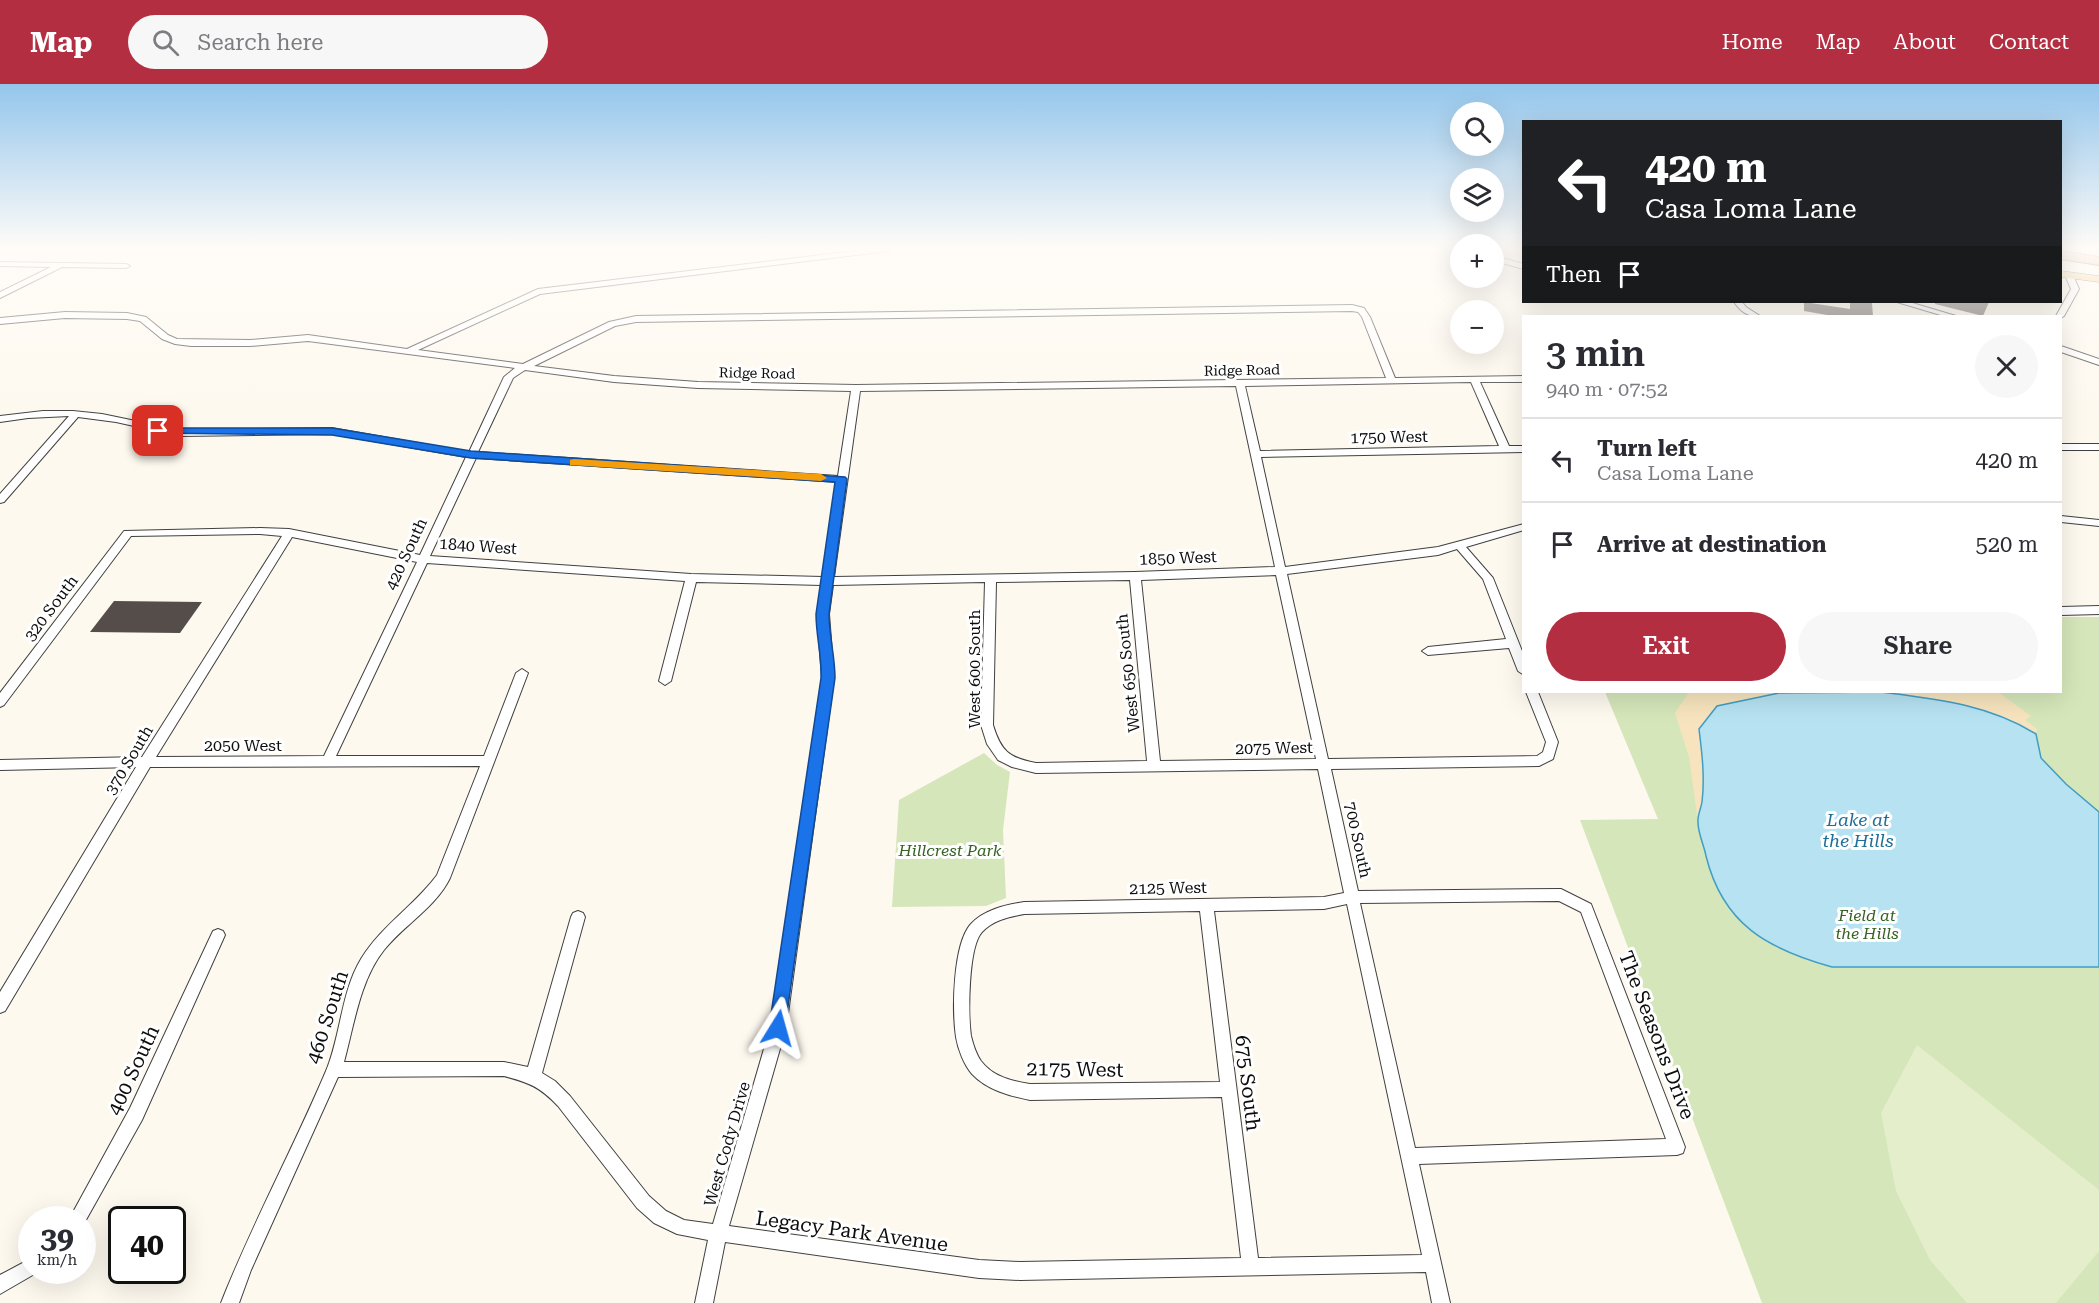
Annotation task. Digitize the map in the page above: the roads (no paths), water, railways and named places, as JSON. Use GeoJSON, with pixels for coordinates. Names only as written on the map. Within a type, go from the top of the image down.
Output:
{"type":"FeatureCollection","features":[{"type":"Feature","properties":{"kind":"street"},"geometry":{"type":"LineString","coordinates":[[407,352],[508,306]]}},
{"type":"Feature","properties":{"kind":"street"},"geometry":{"type":"LineString","coordinates":[[1741,306],[1754,315]]}},
{"type":"Feature","properties":{"kind":"street"},"geometry":{"type":"LineString","coordinates":[[1915,306],[1948,315]]}},
{"type":"Feature","properties":{"kind":"street"},"geometry":{"type":"LineString","coordinates":[[522,368],[612,324],[636,319],[1352,308],[1361,310],[1366,317],[1392,382]]}},
{"type":"Feature","properties":{"kind":"street","name":"Ridge Road"},"geometry":{"type":"LineString","coordinates":[[0,321],[66,315],[127,316],[143,319],[165,337],[175,341],[250,343],[308,338],[522,368],[614,379],[698,385],[856,388],[1522,380]]}},
{"type":"Feature","properties":{"kind":"street"},"geometry":{"type":"LineString","coordinates":[[2062,349],[2099,362]]}},
{"type":"Feature","properties":{"kind":"street","name":"420 South"},"geometry":{"type":"LineString","coordinates":[[328,761],[509,377],[522,368]]}},
{"type":"Feature","properties":{"kind":"street"},"geometry":{"type":"LineString","coordinates":[[1474,380],[1506,450]]}},
{"type":"Feature","properties":{"kind":"street","name":"700 South"},"geometry":{"type":"LineString","coordinates":[[1240,384],[1441,1303]]}},
{"type":"Feature","properties":{"kind":"street","name":"West Cody Drive"},"geometry":{"type":"LineString","coordinates":[[704,1303],[718,1234],[778,1028],[828,678],[823,614],[856,388]]}},
{"type":"Feature","properties":{"kind":"street"},"geometry":{"type":"LineString","coordinates":[[0,419],[21,415],[75,415],[117,419],[158,431],[179,433],[332,431],[471,455],[841,479]]}},
{"type":"Feature","properties":{"kind":"street"},"geometry":{"type":"LineString","coordinates":[[0,500],[75,415]]}},
{"type":"Feature","properties":{"kind":"street"},"geometry":{"type":"LineString","coordinates":[[2062,447],[2099,447]]}},
{"type":"Feature","properties":{"kind":"street","name":"1750 West"},"geometry":{"type":"LineString","coordinates":[[1255,454],[1522,449]]}},
{"type":"Feature","properties":{"kind":"street"},"geometry":{"type":"LineString","coordinates":[[2062,519],[2099,523]]}},
{"type":"Feature","properties":{"kind":"street","name":"1850 West"},"geometry":{"type":"LineString","coordinates":[[828,581],[1281,571],[1438,551],[1522,528]]}},
{"type":"Feature","properties":{"kind":"street","name":"1840 West"},"geometry":{"type":"LineString","coordinates":[[128,533],[260,531],[289,533],[422,559],[691,578],[828,581]]}},
{"type":"Feature","properties":{"kind":"street","name":"320 South"},"geometry":{"type":"LineString","coordinates":[[0,702],[128,533]]}},
{"type":"Feature","properties":{"kind":"street","name":"370 South"},"geometry":{"type":"LineString","coordinates":[[0,1006],[146,762],[289,533]]}},
{"type":"Feature","properties":{"kind":"street"},"geometry":{"type":"LineString","coordinates":[[1459,545],[1488,578],[1522,666]]}},
{"type":"Feature","properties":{"kind":"street","name":"West 650 South"},"geometry":{"type":"LineString","coordinates":[[1135,576],[1154,767]]}},
{"type":"Feature","properties":{"kind":"street"},"geometry":{"type":"LineString","coordinates":[[664,681],[691,578]]}},
{"type":"Feature","properties":{"kind":"street","name":"West 600 South"},"geometry":{"type":"LineString","coordinates":[[991,579],[987,725],[992,744],[1001,757]]}},
{"type":"Feature","properties":{"kind":"street"},"geometry":{"type":"LineString","coordinates":[[2062,610],[2099,610]]}},
{"type":"Feature","properties":{"kind":"street"},"geometry":{"type":"LineString","coordinates":[[1428,651],[1513,643]]}},
{"type":"Feature","properties":{"kind":"street","name":"460 South"},"geometry":{"type":"LineString","coordinates":[[230,1303],[244,1267],[334,1070],[366,964],[380,944],[431,894],[443,878],[522,672]]}},
{"type":"Feature","properties":{"kind":"street","name":"2075 West"},"geometry":{"type":"LineString","coordinates":[[1001,757],[1018,765],[1036,768],[1539,761],[1549,755],[1552,742],[1532,693]]}},
{"type":"Feature","properties":{"kind":"street","name":"2050 West"},"geometry":{"type":"LineString","coordinates":[[0,765],[146,762],[487,761]]}},
{"type":"Feature","properties":{"kind":"street","name":"The Seasons Drive"},"geometry":{"type":"LineString","coordinates":[[1353,897],[1561,895],[1586,908],[1677,1147],[1409,1156]]}},
{"type":"Feature","properties":{"kind":"street","name":"2125 West"},"geometry":{"type":"LineString","coordinates":[[986,920],[1003,912],[1024,908],[1324,903],[1353,897]]}},
{"type":"Feature","properties":{"kind":"street","name":"675 South"},"geometry":{"type":"LineString","coordinates":[[1206,905],[1250,1266]]}},
{"type":"Feature","properties":{"kind":"street"},"geometry":{"type":"LineString","coordinates":[[533,1076],[578,917]]}},
{"type":"Feature","properties":{"kind":"street","name":"2175 West"},"geometry":{"type":"LineString","coordinates":[[986,920],[972,934],[965,958],[964,1039],[976,1067],[1000,1086],[1030,1092],[1228,1089]]}},
{"type":"Feature","properties":{"kind":"street","name":"400 South"},"geometry":{"type":"LineString","coordinates":[[86,1206],[136,1114],[218,935]]}},
{"type":"Feature","properties":{"kind":"street","name":"Legacy Park Avenue"},"geometry":{"type":"LineString","coordinates":[[334,1070],[504,1070],[533,1076],[550,1086],[564,1101],[643,1202],[660,1217],[683,1228],[979,1269],[1020,1271],[1433,1263]]}},
{"type":"Feature","properties":{"kind":"street"},"geometry":{"type":"LineString","coordinates":[[0,1285],[18,1274]]}},
{"type":"Feature","properties":{"kind":"water","name":"Lake at the Hills"},"geometry":{"type":"Polygon","coordinates":[[[1779,693],[1889,693],[1980,709],[2036,734],[2041,758],[2066,784],[2099,812],[2099,967],[1832,967],[1788,952],[1751,931],[1736,917],[1724,900],[1714,880],[1699,829],[1698,818],[1703,784],[1699,729],[1717,706],[1779,693]]]}},
{"type":"Feature","properties":{"kind":"park label","name":"Hillcrest Park"},"geometry":{"type":"Point","coordinates":[950,850]}},
{"type":"Feature","properties":{"kind":"park label","name":"Field at the Hills"},"geometry":{"type":"Point","coordinates":[1867,924]}}]}
